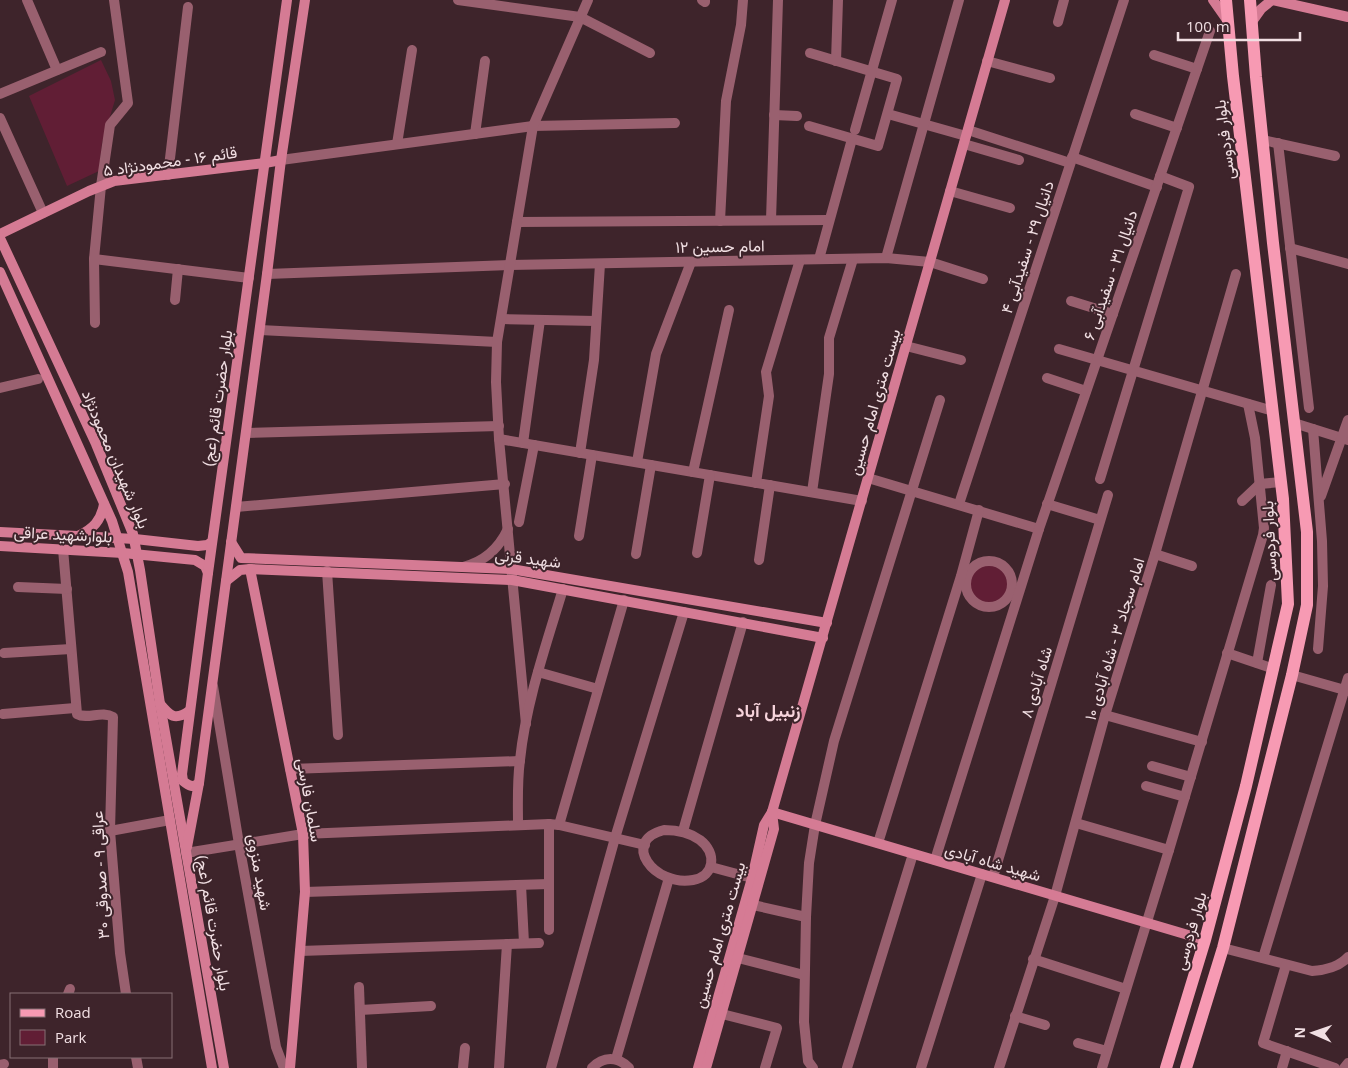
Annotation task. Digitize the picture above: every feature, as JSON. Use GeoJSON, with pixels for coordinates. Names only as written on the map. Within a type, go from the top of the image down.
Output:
{"type":"FeatureCollection","features":[{"type":"Feature","properties":{"kind":"main road","name":"بلوار حضرت قائم (عج)"},"geometry":{"type":"LineString","coordinates":[[199,783],[195,786],[189,786],[183,781],[182,774],[189,711],[287,0]]}},
{"type":"Feature","properties":{"kind":"main road","name":"بلوار حضرت قائم (عج)"},"geometry":{"type":"LineString","coordinates":[[212,1068],[181,856],[199,783],[281,160],[305,0]]}},
{"type":"Feature","properties":{"kind":"main road","name":"بیست متری امام حسین"},"geometry":{"type":"LineString","coordinates":[[698,1068],[752,878],[764,825],[772,812],[1005,0]]}},
{"type":"Feature","properties":{"kind":"main road"},"geometry":{"type":"LineString","coordinates":[[1213,0],[1228,24]]}},
{"type":"Feature","properties":{"kind":"main road","name":"بلوار فردوسی"},"geometry":{"type":"LineString","coordinates":[[1166,1068],[1205,940],[1246,786],[1288,604],[1286,542],[1281,482],[1236,101],[1226,0]]}},
{"type":"Feature","properties":{"kind":"main road"},"geometry":{"type":"LineString","coordinates":[[1186,1068],[1223,948],[1292,674],[1307,605],[1307,532],[1258,98],[1250,0]]}},
{"type":"Feature","properties":{"kind":"main road"},"geometry":{"type":"LineString","coordinates":[[1252,23],[1261,9],[1273,0],[1348,16]]}},
{"type":"Feature","properties":{"kind":"main road"},"geometry":{"type":"LineString","coordinates":[[1236,101],[1258,98]]}},
{"type":"Feature","properties":{"kind":"main road","name":"قائم ۱۶ - محمودنژاد ۵"},"geometry":{"type":"LineString","coordinates":[[0,234],[114,181],[281,160]]}},
{"type":"Feature","properties":{"kind":"main road","name":"بلوار شهیدان محمودنژاد"},"geometry":{"type":"LineString","coordinates":[[0,238],[96,444],[135,539],[181,856]]}},
{"type":"Feature","properties":{"kind":"main road","name":"بلوار شهیدان محمودنژاد"},"geometry":{"type":"LineString","coordinates":[[0,272],[119,539],[128,572],[170,820],[181,856]]}},
{"type":"Feature","properties":{"kind":"main road"},"geometry":{"type":"LineString","coordinates":[[77,536],[87,532],[97,524],[102,516],[104,504]]}},
{"type":"Feature","properties":{"kind":"main road","name":"بلوارشهید عراقی"},"geometry":{"type":"LineString","coordinates":[[0,532],[135,539],[198,546],[212,542]]}},
{"type":"Feature","properties":{"kind":"main road"},"geometry":{"type":"LineString","coordinates":[[231,542],[242,558],[237,561],[237,566],[245,569]]}},
{"type":"Feature","properties":{"kind":"main road","name":"بلوارشهید عراقی"},"geometry":{"type":"LineString","coordinates":[[0,546],[137,554],[195,560]]}},
{"type":"Feature","properties":{"kind":"main road"},"geometry":{"type":"LineString","coordinates":[[195,560],[204,556],[204,551],[198,546]]}},
{"type":"Feature","properties":{"kind":"main road","name":"شهید قرنی"},"geometry":{"type":"LineString","coordinates":[[242,558],[511,569],[827,623]]}},
{"type":"Feature","properties":{"kind":"main road"},"geometry":{"type":"LineString","coordinates":[[195,560],[205,566],[208,573]]}},
{"type":"Feature","properties":{"kind":"main road"},"geometry":{"type":"LineString","coordinates":[[226,580],[245,569]]}},
{"type":"Feature","properties":{"kind":"main road","name":"شهید قرنی"},"geometry":{"type":"LineString","coordinates":[[245,569],[512,580],[822,638]]}},
{"type":"Feature","properties":{"kind":"main road","name":"سلمان فارسی"},"geometry":{"type":"LineString","coordinates":[[245,569],[303,834],[305,892],[290,1068]]}},
{"type":"Feature","properties":{"kind":"main road"},"geometry":{"type":"LineString","coordinates":[[160,704],[167,712],[176,717],[182,716],[189,711]]}},
{"type":"Feature","properties":{"kind":"main road","name":"بیست متری امام حسین"},"geometry":{"type":"LineString","coordinates":[[706,1068],[774,829],[772,812]]}},
{"type":"Feature","properties":{"kind":"main road","name":"شهید شاه آبادی"},"geometry":{"type":"LineString","coordinates":[[772,812],[1205,940]]}},
{"type":"Feature","properties":{"kind":"main road","name":"بلوار حضرت قائم (عج)"},"geometry":{"type":"LineString","coordinates":[[181,856],[224,1068]]}},
{"type":"Feature","properties":{"kind":"street"},"geometry":{"type":"LineString","coordinates":[[27,0],[57,70]]}},
{"type":"Feature","properties":{"kind":"street"},"geometry":{"type":"LineString","coordinates":[[96,324],[94,259],[101,186],[110,125],[128,103],[114,0]]}},
{"type":"Feature","properties":{"kind":"street"},"geometry":{"type":"LineString","coordinates":[[458,0],[524,4],[580,17],[650,53]]}},
{"type":"Feature","properties":{"kind":"street"},"geometry":{"type":"LineString","coordinates":[[526,724],[499,426],[496,382],[497,342],[534,126],[588,0]]}},
{"type":"Feature","properties":{"kind":"street"},"geometry":{"type":"LineString","coordinates":[[720,220],[726,102],[742,26],[743,0]]}},
{"type":"Feature","properties":{"kind":"street"},"geometry":{"type":"LineString","coordinates":[[772,220],[778,0]]}},
{"type":"Feature","properties":{"kind":"street"},"geometry":{"type":"LineString","coordinates":[[836,61],[838,0]]}},
{"type":"Feature","properties":{"kind":"street"},"geometry":{"type":"LineString","coordinates":[[819,259],[892,0]]}},
{"type":"Feature","properties":{"kind":"street"},"geometry":{"type":"LineString","coordinates":[[886,258],[959,0]]}},
{"type":"Feature","properties":{"kind":"street"},"geometry":{"type":"LineString","coordinates":[[1058,22],[1064,0]]}},
{"type":"Feature","properties":{"kind":"street","name":"دانیال ۲۹ - سفیدآبی ۴"},"geometry":{"type":"LineString","coordinates":[[958,504],[1124,0]]}},
{"type":"Feature","properties":{"kind":"street"},"geometry":{"type":"LineString","coordinates":[[168,175],[188,7]]}},
{"type":"Feature","properties":{"kind":"street","name":"دانیال ۳۱ - سفیدآبی ۶"},"geometry":{"type":"LineString","coordinates":[[935,860],[1015,593],[1039,529],[1210,31]]}},
{"type":"Feature","properties":{"kind":"street"},"geometry":{"type":"LineString","coordinates":[[397,144],[412,50]]}},
{"type":"Feature","properties":{"kind":"street"},"geometry":{"type":"LineString","coordinates":[[0,94],[101,52]]}},
{"type":"Feature","properties":{"kind":"street"},"geometry":{"type":"LineString","coordinates":[[810,53],[897,79],[878,146],[854,134],[810,126]]}},
{"type":"Feature","properties":{"kind":"street"},"geometry":{"type":"LineString","coordinates":[[1154,55],[1197,68]]}},
{"type":"Feature","properties":{"kind":"street"},"geometry":{"type":"LineString","coordinates":[[475,134],[485,61]]}},
{"type":"Feature","properties":{"kind":"street"},"geometry":{"type":"LineString","coordinates":[[987,61],[1050,78]]}},
{"type":"Feature","properties":{"kind":"street"},"geometry":{"type":"LineString","coordinates":[[888,114],[966,136],[1071,160],[1157,187]]}},
{"type":"Feature","properties":{"kind":"street"},"geometry":{"type":"LineString","coordinates":[[1135,114],[1177,128]]}},
{"type":"Feature","properties":{"kind":"street"},"geometry":{"type":"LineString","coordinates":[[774,115],[798,116]]}},
{"type":"Feature","properties":{"kind":"street"},"geometry":{"type":"LineString","coordinates":[[0,118],[43,213]]}},
{"type":"Feature","properties":{"kind":"street"},"geometry":{"type":"LineString","coordinates":[[281,160],[534,126],[674,123]]}},
{"type":"Feature","properties":{"kind":"street"},"geometry":{"type":"LineString","coordinates":[[966,136],[1019,160]]}},
{"type":"Feature","properties":{"kind":"street"},"geometry":{"type":"LineString","coordinates":[[1263,140],[1335,156]]}},
{"type":"Feature","properties":{"kind":"street"},"geometry":{"type":"LineString","coordinates":[[1278,143],[1309,408]]}},
{"type":"Feature","properties":{"kind":"street"},"geometry":{"type":"LineString","coordinates":[[1100,479],[1189,187],[1160,176]]}},
{"type":"Feature","properties":{"kind":"street"},"geometry":{"type":"LineString","coordinates":[[950,191],[1010,208]]}},
{"type":"Feature","properties":{"kind":"street"},"geometry":{"type":"LineString","coordinates":[[517,222],[829,220]]}},
{"type":"Feature","properties":{"kind":"street"},"geometry":{"type":"LineString","coordinates":[[1290,248],[1348,264]]}},
{"type":"Feature","properties":{"kind":"street","name":"امام حسین ۱۲"},"geometry":{"type":"LineString","coordinates":[[267,274],[510,265],[886,258],[930,262],[983,279]]}},
{"type":"Feature","properties":{"kind":"street"},"geometry":{"type":"LineString","coordinates":[[94,259],[248,278]]}},
{"type":"Feature","properties":{"kind":"street"},"geometry":{"type":"LineString","coordinates":[[812,492],[828,374],[829,338],[853,259]]}},
{"type":"Feature","properties":{"kind":"street"},"geometry":{"type":"LineString","coordinates":[[756,482],[769,396],[766,372],[800,260]]}},
{"type":"Feature","properties":{"kind":"street"},"geometry":{"type":"LineString","coordinates":[[637,462],[656,354],[691,262]]}},
{"type":"Feature","properties":{"kind":"street"},"geometry":{"type":"LineString","coordinates":[[580,453],[594,360],[600,264]]}},
{"type":"Feature","properties":{"kind":"street"},"geometry":{"type":"LineString","coordinates":[[175,300],[178,269]]}},
{"type":"Feature","properties":{"kind":"street","name":"امام سجاد ۳ - شاه آبادی ۱۰"},"geometry":{"type":"LineString","coordinates":[[999,1068],[1055,896],[1106,715],[1236,274]]}},
{"type":"Feature","properties":{"kind":"street"},"geometry":{"type":"LineString","coordinates":[[1071,301],[1113,314]]}},
{"type":"Feature","properties":{"kind":"street"},"geometry":{"type":"LineString","coordinates":[[693,472],[729,310]]}},
{"type":"Feature","properties":{"kind":"street"},"geometry":{"type":"LineString","coordinates":[[502,319],[596,321]]}},
{"type":"Feature","properties":{"kind":"street"},"geometry":{"type":"LineString","coordinates":[[523,443],[540,320]]}},
{"type":"Feature","properties":{"kind":"street"},"geometry":{"type":"LineString","coordinates":[[260,330],[497,342]]}},
{"type":"Feature","properties":{"kind":"street"},"geometry":{"type":"LineString","coordinates":[[906,346],[961,360]]}},
{"type":"Feature","properties":{"kind":"street"},"geometry":{"type":"LineString","coordinates":[[1059,348],[1273,411]]}},
{"type":"Feature","properties":{"kind":"street"},"geometry":{"type":"LineString","coordinates":[[1047,378],[1086,391]]}},
{"type":"Feature","properties":{"kind":"street"},"geometry":{"type":"LineString","coordinates":[[0,388],[38,379]]}},
{"type":"Feature","properties":{"kind":"street"},"geometry":{"type":"LineString","coordinates":[[813,1068],[808,1061],[804,1022],[804,975],[809,863],[815,825],[834,741],[910,490],[940,400]]}},
{"type":"Feature","properties":{"kind":"street"},"geometry":{"type":"LineString","coordinates":[[1102,1068],[1202,742],[1264,528],[1255,438],[1248,404]]}},
{"type":"Feature","properties":{"kind":"street"},"geometry":{"type":"LineString","coordinates":[[1320,500],[1345,439],[1348,420]]}},
{"type":"Feature","properties":{"kind":"street"},"geometry":{"type":"LineString","coordinates":[[1294,423],[1345,439]]}},
{"type":"Feature","properties":{"kind":"street"},"geometry":{"type":"LineString","coordinates":[[246,433],[499,426]]}},
{"type":"Feature","properties":{"kind":"street"},"geometry":{"type":"LineString","coordinates":[[1313,429],[1320,500],[1323,586],[1318,648]]}},
{"type":"Feature","properties":{"kind":"street"},"geometry":{"type":"LineString","coordinates":[[500,439],[862,501]]}},
{"type":"Feature","properties":{"kind":"street"},"geometry":{"type":"LineString","coordinates":[[519,522],[534,445]]}},
{"type":"Feature","properties":{"kind":"street"},"geometry":{"type":"LineString","coordinates":[[579,536],[592,455]]}},
{"type":"Feature","properties":{"kind":"street"},"geometry":{"type":"LineString","coordinates":[[636,554],[651,465]]}},
{"type":"Feature","properties":{"kind":"street"},"geometry":{"type":"LineString","coordinates":[[697,553],[710,475]]}},
{"type":"Feature","properties":{"kind":"street"},"geometry":{"type":"LineString","coordinates":[[868,478],[1039,529]]}},
{"type":"Feature","properties":{"kind":"street"},"geometry":{"type":"LineString","coordinates":[[1242,500],[1260,484],[1281,482]]}},
{"type":"Feature","properties":{"kind":"street"},"geometry":{"type":"LineString","coordinates":[[236,507],[505,484]]}},
{"type":"Feature","properties":{"kind":"street"},"geometry":{"type":"LineString","coordinates":[[759,560],[770,485]]}},
{"type":"Feature","properties":{"kind":"street","name":"شاه آبادی ۸"},"geometry":{"type":"LineString","coordinates":[[993,878],[1108,496]]}},
{"type":"Feature","properties":{"kind":"street"},"geometry":{"type":"LineString","coordinates":[[1047,504],[1100,520]]}},
{"type":"Feature","properties":{"kind":"street"},"geometry":{"type":"LineString","coordinates":[[878,844],[964,577],[979,510]]}},
{"type":"Feature","properties":{"kind":"street"},"geometry":{"type":"LineString","coordinates":[[462,567],[476,563],[488,555],[500,543],[508,528]]}},
{"type":"Feature","properties":{"kind":"street"},"geometry":{"type":"LineString","coordinates":[[3,714],[75,708],[63,550]]}},
{"type":"Feature","properties":{"kind":"street"},"geometry":{"type":"LineString","coordinates":[[1155,554],[1192,566]]}},
{"type":"Feature","properties":{"kind":"street"},"geometry":{"type":"LineString","coordinates":[[988,561],[995,561],[1002,564],[1011,575],[1015,593],[1000,604],[985,607],[978,604],[968,593],[964,577],[974,566],[988,561]]}},
{"type":"Feature","properties":{"kind":"street"},"geometry":{"type":"LineString","coordinates":[[327,571],[338,735]]}},
{"type":"Feature","properties":{"kind":"street"},"geometry":{"type":"LineString","coordinates":[[1257,663],[1271,585]]}},
{"type":"Feature","properties":{"kind":"street"},"geometry":{"type":"LineString","coordinates":[[18,587],[67,589]]}},
{"type":"Feature","properties":{"kind":"street"},"geometry":{"type":"LineString","coordinates":[[518,825],[520,761],[526,724],[538,672],[563,589]]}},
{"type":"Feature","properties":{"kind":"street"},"geometry":{"type":"LineString","coordinates":[[549,930],[549,884],[554,825],[598,689],[624,600]]}},
{"type":"Feature","properties":{"kind":"street"},"geometry":{"type":"LineString","coordinates":[[554,1067],[615,838],[684,612]]}},
{"type":"Feature","properties":{"kind":"street"},"geometry":{"type":"LineString","coordinates":[[683,831],[743,622]]}},
{"type":"Feature","properties":{"kind":"street"},"geometry":{"type":"LineString","coordinates":[[4,653],[71,649]]}},
{"type":"Feature","properties":{"kind":"street"},"geometry":{"type":"LineString","coordinates":[[1227,653],[1274,668]]}},
{"type":"Feature","properties":{"kind":"street"},"geometry":{"type":"LineString","coordinates":[[538,672],[598,689]]}},
{"type":"Feature","properties":{"kind":"street"},"geometry":{"type":"LineString","coordinates":[[1292,674],[1346,690]]}},
{"type":"Feature","properties":{"kind":"street"},"geometry":{"type":"LineString","coordinates":[[1263,958],[1346,690],[1348,678]]}},
{"type":"Feature","properties":{"kind":"street","name":"شهید منزوی"},"geometry":{"type":"LineString","coordinates":[[212,680],[239,844],[276,1047],[284,1068]]}},
{"type":"Feature","properties":{"kind":"street","name":"عراقی ۹ - صدوقی ۳۰"},"geometry":{"type":"LineString","coordinates":[[75,708],[77,714],[83,717],[108,714],[113,717],[110,831],[120,953],[126,993]]}},
{"type":"Feature","properties":{"kind":"street"},"geometry":{"type":"LineString","coordinates":[[1106,715],[1202,742]]}},
{"type":"Feature","properties":{"kind":"street"},"geometry":{"type":"LineString","coordinates":[[290,769],[520,761]]}},
{"type":"Feature","properties":{"kind":"street"},"geometry":{"type":"LineString","coordinates":[[1152,766],[1191,777]]}},
{"type":"Feature","properties":{"kind":"street"},"geometry":{"type":"LineString","coordinates":[[1146,786],[1185,797]]}},
{"type":"Feature","properties":{"kind":"street"},"geometry":{"type":"LineString","coordinates":[[110,831],[170,820]]}},
{"type":"Feature","properties":{"kind":"street"},"geometry":{"type":"LineString","coordinates":[[1076,823],[1169,850]]}},
{"type":"Feature","properties":{"kind":"street"},"geometry":{"type":"LineString","coordinates":[[181,856],[239,844],[303,834],[518,825],[554,825],[645,845]]}},
{"type":"Feature","properties":{"kind":"street"},"geometry":{"type":"LineString","coordinates":[[664,830],[683,831],[694,836],[707,846],[712,858],[711,867],[707,874],[695,880],[682,881],[669,878],[655,872],[645,859],[645,845],[650,836],[664,830]]}},
{"type":"Feature","properties":{"kind":"street"},"geometry":{"type":"LineString","coordinates":[[847,1068],[913,854]]}},
{"type":"Feature","properties":{"kind":"street"},"geometry":{"type":"LineString","coordinates":[[711,867],[752,878]]}},
{"type":"Feature","properties":{"kind":"street"},"geometry":{"type":"LineString","coordinates":[[922,1068],[982,874]]}},
{"type":"Feature","properties":{"kind":"street"},"geometry":{"type":"LineString","coordinates":[[616,1059],[669,878]]}},
{"type":"Feature","properties":{"kind":"street"},"geometry":{"type":"LineString","coordinates":[[305,892],[549,884]]}},
{"type":"Feature","properties":{"kind":"street"},"geometry":{"type":"LineString","coordinates":[[521,885],[524,944]]}},
{"type":"Feature","properties":{"kind":"street"},"geometry":{"type":"LineString","coordinates":[[753,904],[806,918]]}},
{"type":"Feature","properties":{"kind":"street"},"geometry":{"type":"LineString","coordinates":[[300,951],[539,943]]}},
{"type":"Feature","properties":{"kind":"street"},"geometry":{"type":"LineString","coordinates":[[499,1068],[507,944]]}},
{"type":"Feature","properties":{"kind":"street"},"geometry":{"type":"LineString","coordinates":[[1223,948],[1312,971],[1325,970],[1345,961],[1348,957]]}},
{"type":"Feature","properties":{"kind":"street"},"geometry":{"type":"LineString","coordinates":[[738,958],[804,975]]}},
{"type":"Feature","properties":{"kind":"street"},"geometry":{"type":"LineString","coordinates":[[1033,959],[1126,989]]}},
{"type":"Feature","properties":{"kind":"street"},"geometry":{"type":"LineString","coordinates":[[1286,965],[1263,1043],[1334,1068]]}},
{"type":"Feature","properties":{"kind":"street"},"geometry":{"type":"LineString","coordinates":[[359,987],[362,1068]]}},
{"type":"Feature","properties":{"kind":"street"},"geometry":{"type":"LineString","coordinates":[[360,1010],[430,1006]]}},
{"type":"Feature","properties":{"kind":"street"},"geometry":{"type":"LineString","coordinates":[[722,1014],[777,1028],[766,1068]]}},
{"type":"Feature","properties":{"kind":"street"},"geometry":{"type":"LineString","coordinates":[[1015,1016],[1045,1025]]}},
{"type":"Feature","properties":{"kind":"street"},"geometry":{"type":"LineString","coordinates":[[1078,1043],[1107,1052]]}},
{"type":"Feature","properties":{"kind":"street"},"geometry":{"type":"LineString","coordinates":[[463,1068],[465,1048]]}},
{"type":"Feature","properties":{"kind":"street"},"geometry":{"type":"LineString","coordinates":[[1282,1068],[1287,1051]]}},
{"type":"Feature","properties":{"kind":"street"},"geometry":{"type":"LineString","coordinates":[[592,1068],[601,1060],[616,1059],[623,1062],[629,1068]]}},
{"type":"Feature","properties":{"kind":"street"},"geometry":{"type":"LineString","coordinates":[[1344,1068],[1348,1063]]}},
{"type":"Feature","properties":{"kind":"green space"},"geometry":{"type":"Polygon","coordinates":[[[101,60],[111,81],[115,100],[102,143],[99,171],[67,186],[29,96],[101,60]]]}},
{"type":"Feature","properties":{"kind":"green space"},"geometry":{"type":"Polygon","coordinates":[[[985,564],[993,564],[1000,567],[1006,573],[1009,584],[1006,595],[1000,601],[993,604],[985,604],[978,601],[972,595],[969,588],[969,580],[972,573],[978,567],[985,564]]]}},
{"type":"Feature","properties":{"kind":"district","name":"زنبیل آباد"},"geometry":{"type":"Point","coordinates":[768,710]}}]}
